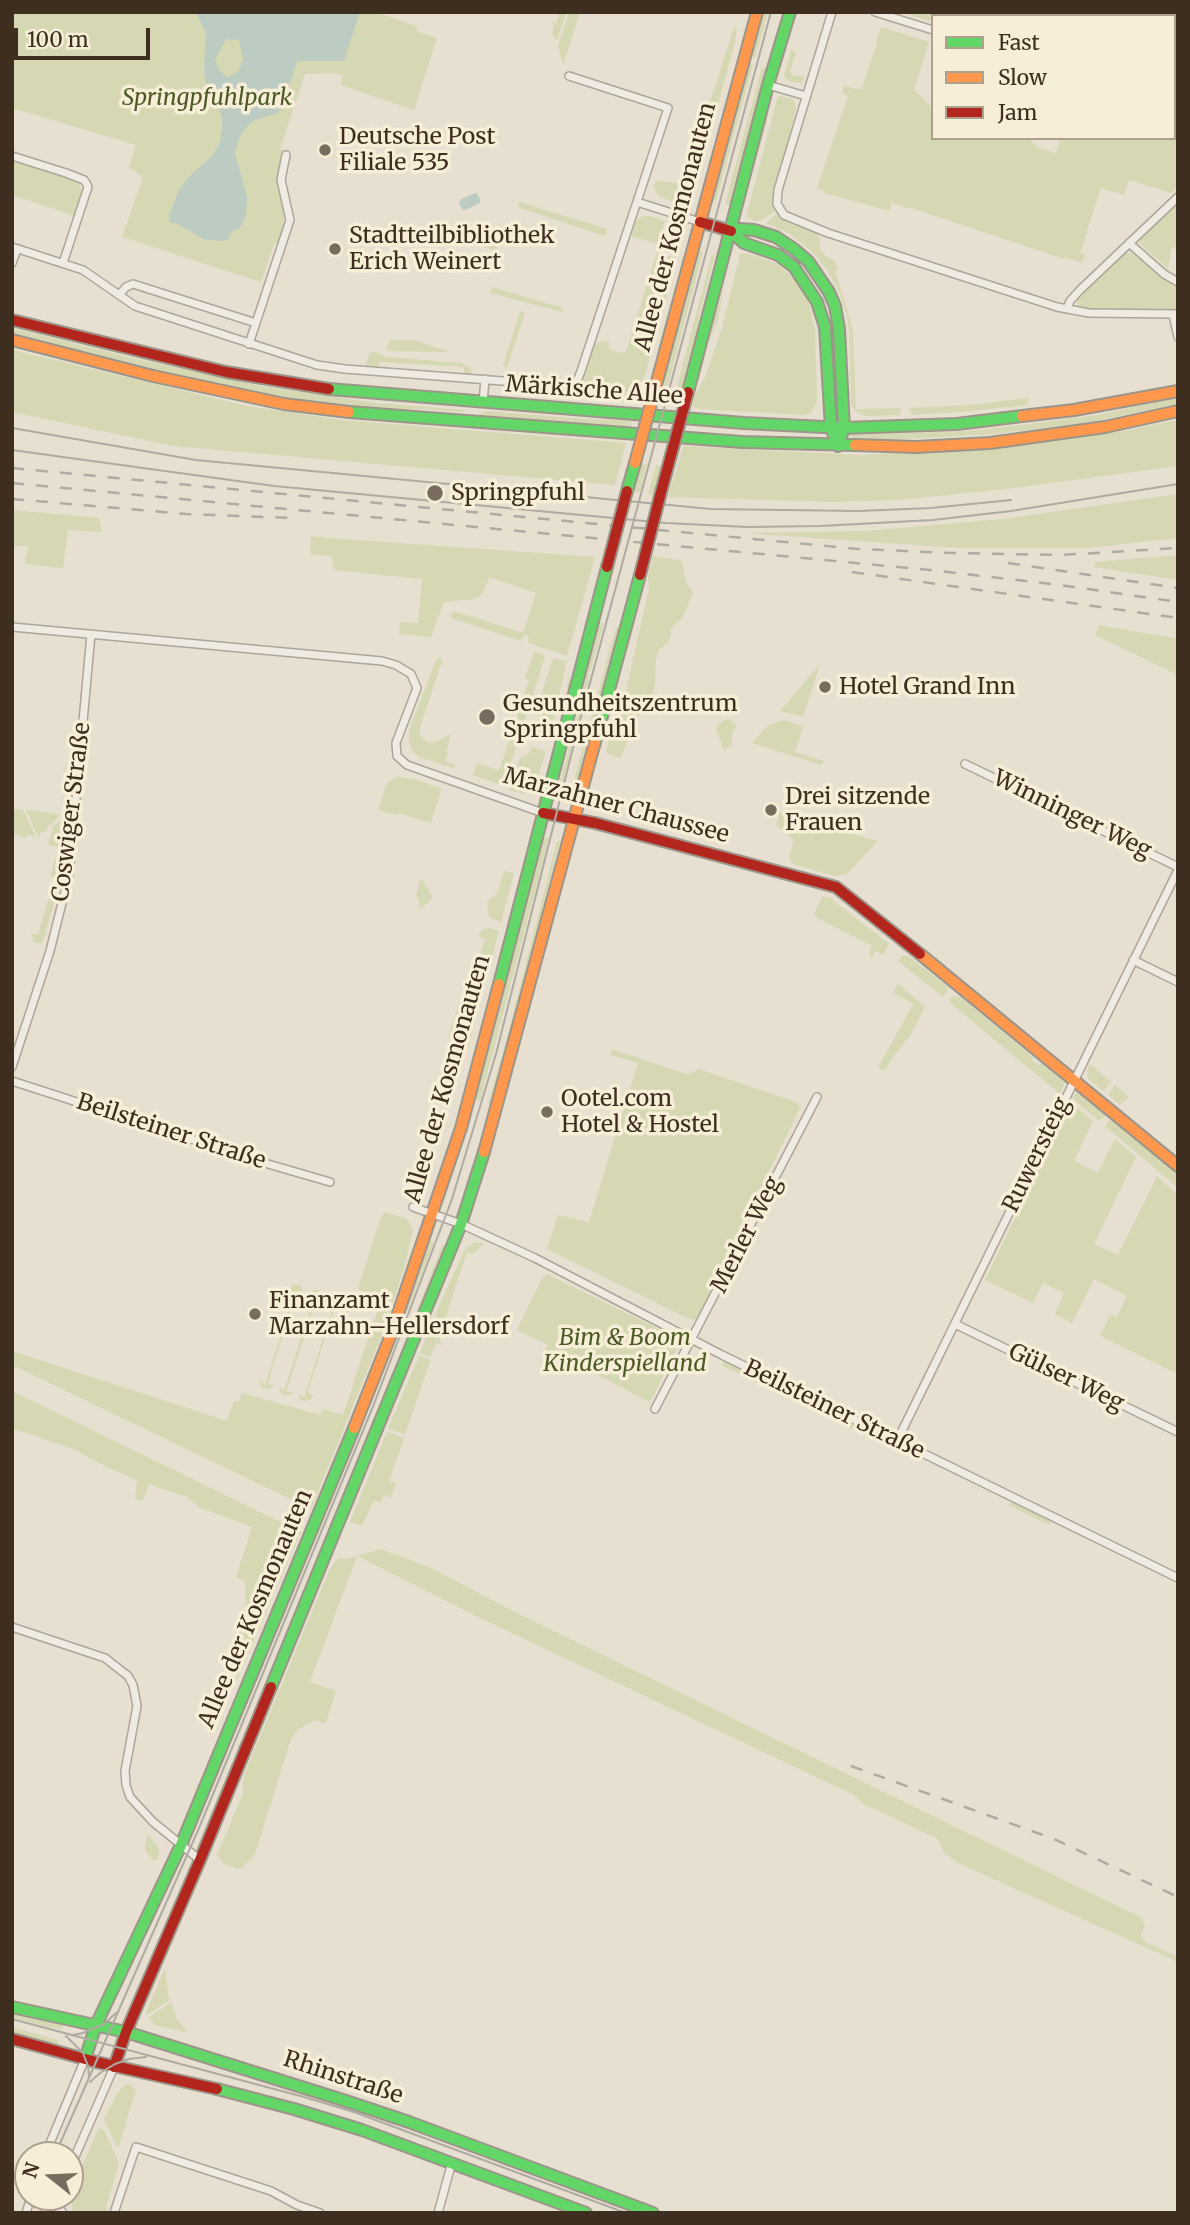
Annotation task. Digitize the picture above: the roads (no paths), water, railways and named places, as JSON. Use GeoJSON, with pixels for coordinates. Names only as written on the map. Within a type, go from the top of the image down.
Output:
{"type":"FeatureCollection","features":[{"type":"Feature","properties":{"kind":"main road","name":"Allee der Kosmonauten"},"geometry":{"type":"LineString","coordinates":[[85,2059],[96,2025],[181,1845],[321,1509],[390,1337],[461,1128],[627,491],[757,12]]}},
{"type":"Feature","properties":{"kind":"main road","name":"Allee der Kosmonauten"},"geometry":{"type":"LineString","coordinates":[[114,2067],[126,2032],[200,1860],[461,1223],[494,1120],[768,85],[790,12]]}},
{"type":"Feature","properties":{"kind":"main road"},"geometry":{"type":"LineString","coordinates":[[699,222],[731,231],[752,230],[776,237],[808,261],[829,292],[835,306],[839,329],[844,428],[838,446]]}},
{"type":"Feature","properties":{"kind":"main road"},"geometry":{"type":"LineString","coordinates":[[731,231],[743,243],[778,255],[794,267],[817,302],[825,327],[831,428],[838,446]]}},
{"type":"Feature","properties":{"kind":"main road","name":"Märkische Allee"},"geometry":{"type":"LineString","coordinates":[[12,320],[239,375],[359,393],[831,428],[986,421],[1074,410],[1178,391]]}},
{"type":"Feature","properties":{"kind":"main road","name":"Märkische Allee"},"geometry":{"type":"LineString","coordinates":[[12,340],[222,392],[284,404],[343,412],[742,442],[916,447],[990,443],[1094,429],[1178,411]]}},
{"type":"Feature","properties":{"kind":"main road"},"geometry":{"type":"LineString","coordinates":[[402,416],[424,411],[471,414],[477,412],[483,403]]}},
{"type":"Feature","properties":{"kind":"main road","name":"Marzahner Chaussee"},"geometry":{"type":"LineString","coordinates":[[543,813],[836,887],[1178,1166]]}},
{"type":"Feature","properties":{"kind":"main road","name":"Rhinstraße"},"geometry":{"type":"LineString","coordinates":[[12,2007],[126,2032],[410,2122],[653,2213]]}},
{"type":"Feature","properties":{"kind":"main road","name":"Rhinstraße"},"geometry":{"type":"LineString","coordinates":[[12,2039],[114,2067],[192,2083],[294,2109],[452,2162],[586,2213]]}},
{"type":"Feature","properties":{"kind":"street"},"geometry":{"type":"LineString","coordinates":[[832,12],[778,190],[776,204],[784,215],[807,226],[1067,309],[1089,313],[1175,315],[1178,337]]}},
{"type":"Feature","properties":{"kind":"street"},"geometry":{"type":"LineString","coordinates":[[875,12],[931,29]]}},
{"type":"Feature","properties":{"kind":"street"},"geometry":{"type":"LineString","coordinates":[[12,263],[15,248],[63,263],[89,273],[135,306],[326,367],[568,386],[577,381],[668,108],[569,76]]}},
{"type":"Feature","properties":{"kind":"street"},"geometry":{"type":"LineString","coordinates":[[768,85],[806,96]]}},
{"type":"Feature","properties":{"kind":"street"},"geometry":{"type":"LineString","coordinates":[[249,344],[290,220],[281,180],[286,155]]}},
{"type":"Feature","properties":{"kind":"street"},"geometry":{"type":"LineString","coordinates":[[12,156],[85,180],[88,187],[63,263]]}},
{"type":"Feature","properties":{"kind":"street"},"geometry":{"type":"LineString","coordinates":[[1067,309],[1070,301],[1178,197]]}},
{"type":"Feature","properties":{"kind":"street"},"geometry":{"type":"LineString","coordinates":[[637,202],[699,222]]}},
{"type":"Feature","properties":{"kind":"street"},"geometry":{"type":"LineString","coordinates":[[1129,243],[1164,274],[1178,282]]}},
{"type":"Feature","properties":{"kind":"street"},"geometry":{"type":"LineString","coordinates":[[119,295],[133,284],[256,323]]}},
{"type":"Feature","properties":{"kind":"street"},"geometry":{"type":"LineString","coordinates":[[483,403],[485,379]]}},
{"type":"Feature","properties":{"kind":"street","name":"Marzahner Chaussee"},"geometry":{"type":"LineString","coordinates":[[12,627],[382,661],[396,665],[411,674],[416,688],[396,743],[397,756],[407,765],[543,813]]}},
{"type":"Feature","properties":{"kind":"street","name":"Coswiger Straße"},"geometry":{"type":"LineString","coordinates":[[12,1067],[50,951],[69,875],[91,634]]}},
{"type":"Feature","properties":{"kind":"street","name":"Winninger Weg"},"geometry":{"type":"LineString","coordinates":[[965,764],[1178,868]]}},
{"type":"Feature","properties":{"kind":"street","name":"Ruwersteig"},"geometry":{"type":"LineString","coordinates":[[897,1441],[1178,868]]}},
{"type":"Feature","properties":{"kind":"street"},"geometry":{"type":"LineString","coordinates":[[1133,960],[1178,982]]}},
{"type":"Feature","properties":{"kind":"street","name":"Beilsteiner Straße"},"geometry":{"type":"LineString","coordinates":[[12,1081],[330,1182]]}},
{"type":"Feature","properties":{"kind":"street","name":"Merler Weg"},"geometry":{"type":"LineString","coordinates":[[655,1409],[817,1097]]}},
{"type":"Feature","properties":{"kind":"street","name":"Beilsteiner Straße"},"geometry":{"type":"LineString","coordinates":[[413,1208],[461,1223],[545,1263],[722,1355],[1178,1578]]}},
{"type":"Feature","properties":{"kind":"street","name":"Gülser Weg"},"geometry":{"type":"LineString","coordinates":[[955,1324],[1178,1432]]}},
{"type":"Feature","properties":{"kind":"street"},"geometry":{"type":"LineString","coordinates":[[12,1627],[105,1658],[128,1676],[134,1685],[137,1706],[126,1759],[126,1784],[130,1797],[138,1808],[200,1860]]}},
{"type":"Feature","properties":{"kind":"street","name":"Allee der Kosmonauten"},"geometry":{"type":"LineString","coordinates":[[51,2141],[85,2059]]}},
{"type":"Feature","properties":{"kind":"street","name":"Allee der Kosmonauten"},"geometry":{"type":"LineString","coordinates":[[82,2141],[114,2067]]}},
{"type":"Feature","properties":{"kind":"street"},"geometry":{"type":"LineString","coordinates":[[114,2213],[136,2147],[271,2191],[297,2205],[320,2213]]}},
{"type":"Feature","properties":{"kind":"street"},"geometry":{"type":"LineString","coordinates":[[438,2213],[452,2162]]}},
{"type":"Feature","properties":{"kind":"tram line"},"geometry":{"type":"LineString","coordinates":[[61,2141],[199,1828],[374,1404],[452,1199],[496,1054],[580,720],[771,12]]}},
{"type":"Feature","properties":{"kind":"tram line"},"geometry":{"type":"LineString","coordinates":[[12,428],[196,460],[711,509],[858,511],[931,508],[1011,500]]}},
{"type":"Feature","properties":{"kind":"tram line"},"geometry":{"type":"LineString","coordinates":[[12,450],[274,486],[666,523],[748,527],[933,520],[1011,511],[1178,484]]}},
{"type":"Feature","properties":{"kind":"tram line"},"geometry":{"type":"LineString","coordinates":[[73,2035],[104,2024],[116,2013]]}},
{"type":"Feature","properties":{"kind":"tram line"},"geometry":{"type":"LineString","coordinates":[[12,2019],[354,2112],[626,2213]]}},
{"type":"Feature","properties":{"kind":"tram line"},"geometry":{"type":"LineString","coordinates":[[66,2036],[83,2053],[89,2077]]}},
{"type":"Feature","properties":{"kind":"tram line"},"geometry":{"type":"LineString","coordinates":[[90,2082],[115,2064],[146,2057]]}},
{"type":"Feature","properties":{"kind":"railway"},"geometry":{"type":"LineString","coordinates":[[12,468],[858,549],[1061,555],[1178,548]]}},
{"type":"Feature","properties":{"kind":"railway"},"geometry":{"type":"LineString","coordinates":[[12,483],[930,570],[1178,602]]}},
{"type":"Feature","properties":{"kind":"railway"},"geometry":{"type":"LineString","coordinates":[[12,499],[186,514],[293,518]]}},
{"type":"Feature","properties":{"kind":"railway"},"geometry":{"type":"LineString","coordinates":[[1008,563],[1178,588]]}},
{"type":"Feature","properties":{"kind":"railway"},"geometry":{"type":"LineString","coordinates":[[852,572],[1178,618]]}},
{"type":"Feature","properties":{"kind":"railway"},"geometry":{"type":"LineString","coordinates":[[851,1766],[1054,1839],[1178,1897]]}},
{"type":"Feature","properties":{"kind":"place","name":"Deutsche Post Filiale 535"},"geometry":{"type":"Point","coordinates":[325,150]}},
{"type":"Feature","properties":{"kind":"place","name":"Stadtteilbibliothek Erich Weinert"},"geometry":{"type":"Point","coordinates":[335,249]}},
{"type":"Feature","properties":{"kind":"place","name":"Springpfuhl"},"geometry":{"type":"Point","coordinates":[435,493]}},
{"type":"Feature","properties":{"kind":"place","name":"Hotel Grand Inn"},"geometry":{"type":"Point","coordinates":[825,687]}},
{"type":"Feature","properties":{"kind":"place","name":"Gesundheitszentrum Springpfuhl"},"geometry":{"type":"Point","coordinates":[487,717]}},
{"type":"Feature","properties":{"kind":"place","name":"Drei sitzende Frauen"},"geometry":{"type":"Point","coordinates":[771,810]}},
{"type":"Feature","properties":{"kind":"place","name":"Ootel.com Hotel & Hostel"},"geometry":{"type":"Point","coordinates":[547,1112]}},
{"type":"Feature","properties":{"kind":"place","name":"Finanzamt Marzahn–Hellersdorf"},"geometry":{"type":"Point","coordinates":[255,1314]}},
{"type":"Feature","properties":{"kind":"park label","name":"Springpfuhlpark"},"geometry":{"type":"Point","coordinates":[207,98]}},
{"type":"Feature","properties":{"kind":"park label","name":"Bim & Boom Kinderspielland"},"geometry":{"type":"Point","coordinates":[625,1351]}}]}
